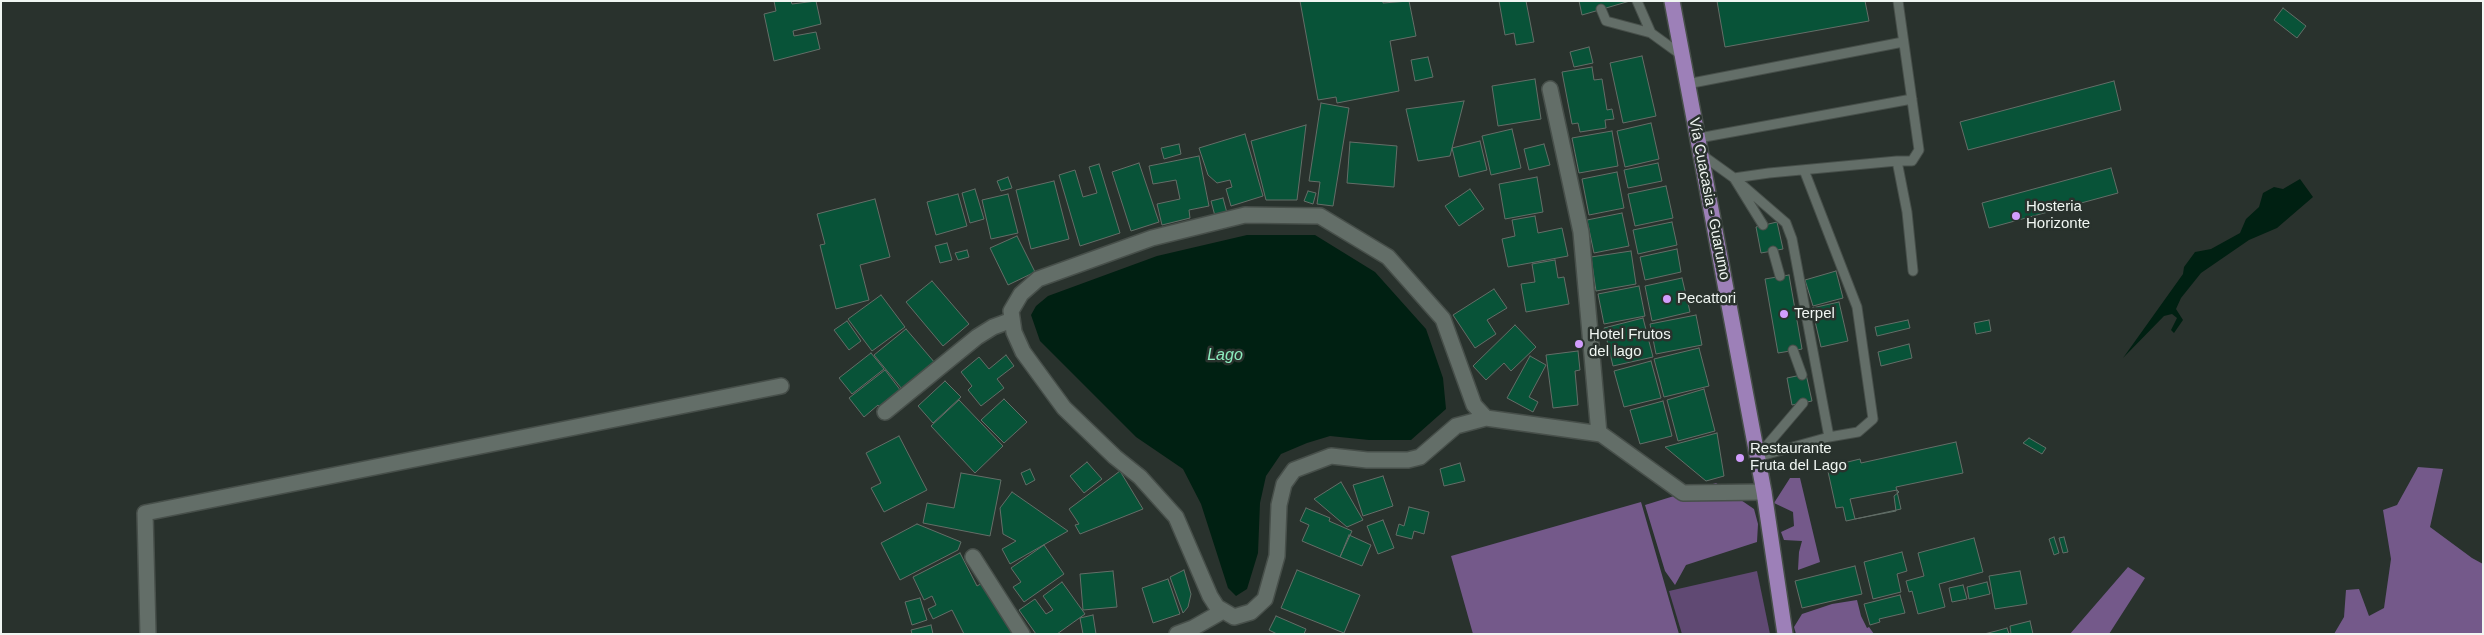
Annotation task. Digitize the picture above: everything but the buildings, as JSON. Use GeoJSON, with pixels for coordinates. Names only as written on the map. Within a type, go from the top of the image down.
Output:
{"type":"FeatureCollection","features":[{"type":"Feature","properties":{"kind":"main road","name":"Vía Cuacasia - Guarumo"},"geometry":{"type":"LineString","coordinates":[[1672,1],[1680,54],[1699,138],[1764,492],[1785,634]]}},
{"type":"Feature","properties":{"kind":"street"},"geometry":{"type":"LineString","coordinates":[[1550,88],[1581,232],[1599,434]]}},
{"type":"Feature","properties":{"kind":"street"},"geometry":{"type":"LineString","coordinates":[[1486,418],[1474,405],[1443,319],[1388,257],[1320,216],[1245,215],[1152,238],[1038,279],[1021,294],[1011,312],[1014,332],[1023,352],[1064,408],[1140,477],[1176,517],[1210,596],[1217,607],[1234,618],[1251,612],[1265,599],[1277,556],[1279,505],[1284,484],[1294,470],[1331,456],[1367,460],[1408,460],[1420,458],[1456,426],[1486,418],[1599,434],[1683,493],[1764,492]]}},
{"type":"Feature","properties":{"kind":"street"},"geometry":{"type":"LineString","coordinates":[[886,412],[977,337],[994,327],[1012,320]]}},
{"type":"Feature","properties":{"kind":"street"},"geometry":{"type":"LineString","coordinates":[[148,634],[145,513],[780,386]]}},
{"type":"Feature","properties":{"kind":"street"},"geometry":{"type":"LineString","coordinates":[[973,557],[1022,634]]}},
{"type":"Feature","properties":{"kind":"street"},"geometry":{"type":"LineString","coordinates":[[1177,634],[1193,628],[1223,611]]}},
{"type":"Feature","properties":{"kind":"lane"},"geometry":{"type":"LineString","coordinates":[[1636,1],[1651,33]]}},
{"type":"Feature","properties":{"kind":"lane"},"geometry":{"type":"LineString","coordinates":[[1734,178],[1897,161],[1912,162],[1919,150],[1898,1]]}},
{"type":"Feature","properties":{"kind":"lane"},"geometry":{"type":"LineString","coordinates":[[1601,9],[1606,21],[1651,33],[1680,54]]}},
{"type":"Feature","properties":{"kind":"lane"},"geometry":{"type":"LineString","coordinates":[[1687,84],[1903,42]]}},
{"type":"Feature","properties":{"kind":"lane"},"geometry":{"type":"LineString","coordinates":[[1699,138],[1912,99]]}},
{"type":"Feature","properties":{"kind":"lane"},"geometry":{"type":"LineString","coordinates":[[1702,156],[1734,178],[1786,223],[1792,239],[1829,437]]}},
{"type":"Feature","properties":{"kind":"lane"},"geometry":{"type":"LineString","coordinates":[[1897,161],[1907,212],[1913,271]]}},
{"type":"Feature","properties":{"kind":"lane"},"geometry":{"type":"LineString","coordinates":[[1757,457],[1829,437],[1858,432],[1873,419],[1857,307],[1804,170]]}},
{"type":"Feature","properties":{"kind":"lane"},"geometry":{"type":"LineString","coordinates":[[1734,178],[1763,225]]}},
{"type":"Feature","properties":{"kind":"lane"},"geometry":{"type":"LineString","coordinates":[[1773,251],[1780,276]]}},
{"type":"Feature","properties":{"kind":"lane"},"geometry":{"type":"LineString","coordinates":[[1793,350],[1802,375]]}},
{"type":"Feature","properties":{"kind":"lane"},"geometry":{"type":"LineString","coordinates":[[1757,457],[1803,403]]}},
{"type":"Feature","properties":{"kind":"shaded area"},"geometry":{"type":"Polygon","coordinates":[[[2418,467],[2443,469],[2430,527],[2483,564],[2483,634],[2334,634],[2344,617],[2346,590],[2359,589],[2369,616],[2384,608],[2391,559],[2383,510],[2397,505],[2418,467]]]}},
{"type":"Feature","properties":{"kind":"shaded area"},"geometry":{"type":"Polygon","coordinates":[[[1790,478],[1800,478],[1820,562],[1798,570],[1802,541],[1784,540],[1781,532],[1794,526],[1793,512],[1774,503],[1790,478]]]}},
{"type":"Feature","properties":{"kind":"shaded area"},"geometry":{"type":"Polygon","coordinates":[[[1716,483],[1754,509],[1758,524],[1757,542],[1686,565],[1675,585],[1665,571],[1645,505],[1716,483]]]}},
{"type":"Feature","properties":{"kind":"shaded area"},"geometry":{"type":"Polygon","coordinates":[[[1641,502],[1679,634],[1473,634],[1451,556],[1641,502]]]}},
{"type":"Feature","properties":{"kind":"shaded area"},"geometry":{"type":"Polygon","coordinates":[[[2128,567],[2145,578],[2109,634],[2070,634],[2128,567]]]}},
{"type":"Feature","properties":{"kind":"shaded area"},"geometry":{"type":"Polygon","coordinates":[[[1757,571],[1770,634],[1682,634],[1669,591],[1757,571]]]}},
{"type":"Feature","properties":{"kind":"shaded area"},"geometry":{"type":"Polygon","coordinates":[[[1857,600],[1861,616],[1867,628],[1869,627],[1874,634],[1796,634],[1794,627],[1802,614],[1832,604],[1857,600]]]}},
{"type":"Feature","properties":{"kind":"water"},"geometry":{"type":"Polygon","coordinates":[[[2300,179],[2313,197],[2277,228],[2249,240],[2201,273],[2181,298],[2176,309],[2183,320],[2174,333],[2171,330],[2177,318],[2172,314],[2164,316],[2123,358],[2183,274],[2184,267],[2195,252],[2211,249],[2240,233],[2246,219],[2259,207],[2263,193],[2274,187],[2283,189],[2300,179]]]}},
{"type":"Feature","properties":{"kind":"water","name":"Lago"},"geometry":{"type":"Polygon","coordinates":[[[1247,235],[1315,235],[1375,272],[1426,329],[1443,378],[1446,409],[1411,440],[1369,440],[1330,436],[1281,454],[1266,476],[1260,503],[1258,553],[1247,589],[1236,596],[1228,588],[1201,504],[1183,469],[1136,437],[1040,341],[1031,315],[1036,306],[1048,296],[1157,256],[1247,235]]]}},
{"type":"Feature","properties":{"kind":"place","name":"Hosteria Horizonte"},"geometry":{"type":"Point","coordinates":[2016,216]}},
{"type":"Feature","properties":{"kind":"place","name":"Pecattori"},"geometry":{"type":"Point","coordinates":[1667,299]}},
{"type":"Feature","properties":{"kind":"place","name":"Terpel"},"geometry":{"type":"Point","coordinates":[1784,314]}},
{"type":"Feature","properties":{"kind":"place","name":"Hotel Frutos del lago"},"geometry":{"type":"Point","coordinates":[1579,344]}},
{"type":"Feature","properties":{"kind":"place","name":"Restaurante Fruta del Lago"},"geometry":{"type":"Point","coordinates":[1740,458]}}]}
